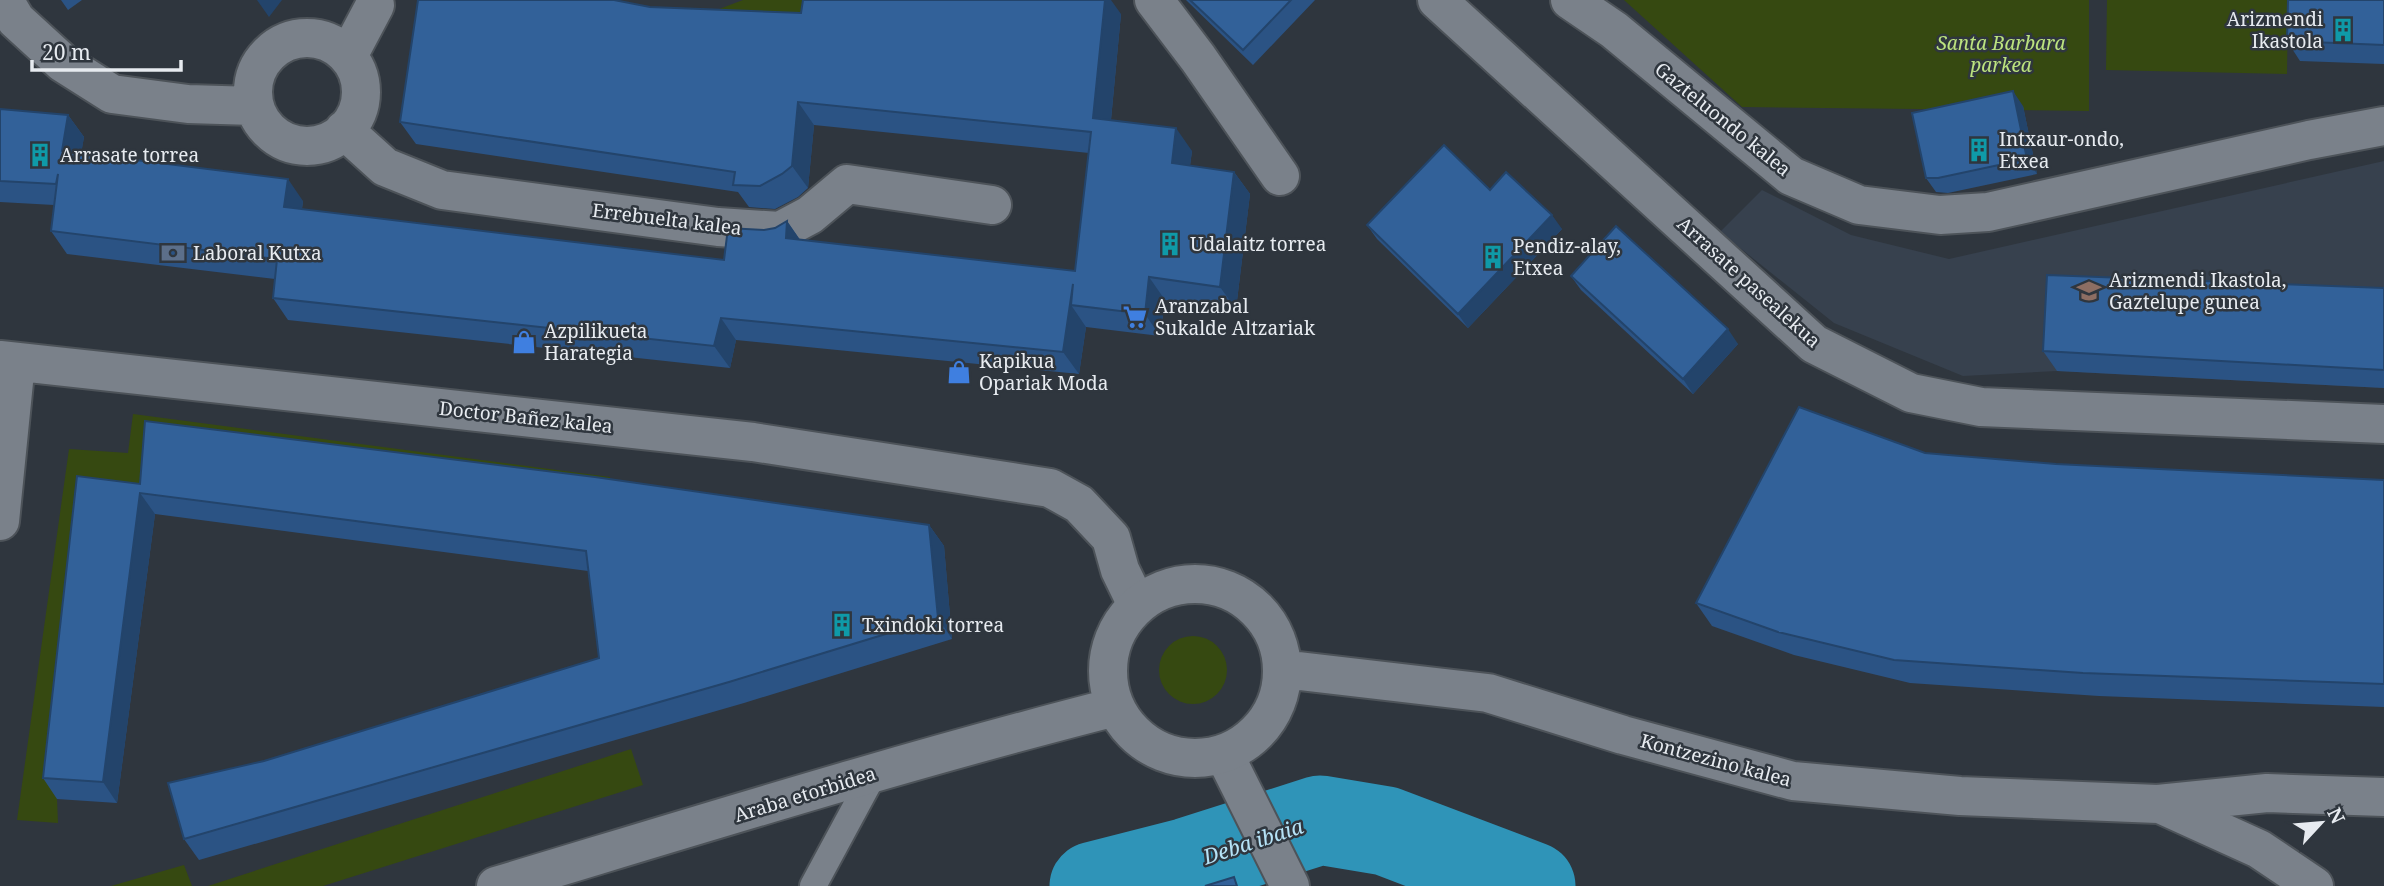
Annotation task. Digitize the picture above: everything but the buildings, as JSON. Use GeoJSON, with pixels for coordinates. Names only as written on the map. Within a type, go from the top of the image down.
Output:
{"type":"FeatureCollection","features":[{"type":"Feature","properties":{"kind":"street"},"geometry":{"type":"LineString","coordinates":[[4,0],[16,20],[63,63],[112,94],[188,104],[254,106]]}},
{"type":"Feature","properties":{"kind":"street"},"geometry":{"type":"LineString","coordinates":[[1154,0],[1280,176]]}},
{"type":"Feature","properties":{"kind":"street","name":"Arrasate pasealekua"},"geometry":{"type":"LineString","coordinates":[[1437,0],[1814,344],[1911,393],[1982,407],[2384,424]]}},
{"type":"Feature","properties":{"kind":"street","name":"Gazteluondo kalea"},"geometry":{"type":"LineString","coordinates":[[1570,0],[1614,30],[1791,176],[1859,205],[1940,215],[1988,212],[2296,142],[2384,126]]}},
{"type":"Feature","properties":{"kind":"street"},"geometry":{"type":"LineString","coordinates":[[348,56],[377,2]]}},
{"type":"Feature","properties":{"kind":"street"},"geometry":{"type":"LineString","coordinates":[[298,38],[316,38],[334,44],[348,56],[360,85],[360,102],[355,117],[344,130],[329,141],[311,146],[292,144],[275,136],[262,122],[254,106],[252,87],[257,70],[267,55],[281,44],[298,38]]}},
{"type":"Feature","properties":{"kind":"street","name":"Errebuelta kalea"},"geometry":{"type":"LineString","coordinates":[[344,130],[385,167],[442,190],[718,227],[780,230],[810,215],[846,184],[992,205]]}},
{"type":"Feature","properties":{"kind":"street"},"geometry":{"type":"LineString","coordinates":[[0,521],[8,361]]}},
{"type":"Feature","properties":{"kind":"street","name":"Doctor Bañez kalea"},"geometry":{"type":"LineString","coordinates":[[8,361],[753,442],[1050,488],[1079,504],[1111,538],[1120,570],[1137,605]]}},
{"type":"Feature","properties":{"kind":"street"},"geometry":{"type":"LineString","coordinates":[[1208,584],[1236,594],[1260,613],[1269,625],[1278,646],[1282,669],[1279,694],[1269,718],[1242,744],[1230,767],[1158,751],[1132,733],[1110,695],[1107,671],[1111,646],[1121,624],[1137,605],[1149,596],[1177,585],[1208,584]]}},
{"type":"Feature","properties":{"kind":"street","name":"Kontzezino kalea"},"geometry":{"type":"LineString","coordinates":[[1282,669],[1488,693],[1623,735],[1793,781],[1960,796],[2158,804],[2267,793],[2384,797]]}},
{"type":"Feature","properties":{"kind":"street","name":"Araba etorbidea"},"geometry":{"type":"LineString","coordinates":[[496,886],[1018,731],[1115,706]]}},
{"type":"Feature","properties":{"kind":"street"},"geometry":{"type":"LineString","coordinates":[[1230,767],[1290,886]]}},
{"type":"Feature","properties":{"kind":"street","name":"Kontzezino kalea"},"geometry":{"type":"LineString","coordinates":[[2158,804],[2259,849],[2314,886]]}},
{"type":"Feature","properties":{"kind":"lane"},"geometry":{"type":"LineString","coordinates":[[813,886],[874,773]]}},
{"type":"Feature","properties":{"kind":"shaded area","name":"Arizmendi Ikastola, Gaztelupe gunea"},"geometry":{"type":"Polygon","coordinates":[[[2384,161],[2384,388],[2057,371],[1963,376],[1834,323],[1720,232],[1762,190],[1851,235],[1949,259],[2384,161]]]}},
{"type":"Feature","properties":{"kind":"green space"},"geometry":{"type":"Polygon","coordinates":[[[743,0],[822,0],[817,35],[666,29],[743,0]]]}},
{"type":"Feature","properties":{"kind":"green space","name":"Santa Barbara parkea"},"geometry":{"type":"Polygon","coordinates":[[[1624,0],[2089,0],[2089,111],[1742,107],[1624,0]]]}},
{"type":"Feature","properties":{"kind":"green space"},"geometry":{"type":"Polygon","coordinates":[[[2107,0],[2288,0],[2287,74],[2106,70],[2107,0]]]}},
{"type":"Feature","properties":{"kind":"green space"},"geometry":{"type":"Polygon","coordinates":[[[133,414],[610,477],[609,498],[160,442],[57,799],[58,823],[17,820],[69,449],[128,453],[133,414]]]}},
{"type":"Feature","properties":{"kind":"green space"},"geometry":{"type":"Polygon","coordinates":[[[1193,636],[1206,638],[1217,646],[1225,657],[1225,683],[1217,694],[1206,702],[1193,704],[1180,702],[1169,694],[1161,683],[1159,670],[1161,657],[1169,646],[1180,638],[1193,636]]]}},
{"type":"Feature","properties":{"kind":"green space"},"geometry":{"type":"Polygon","coordinates":[[[631,749],[643,785],[323,886],[208,886],[631,749]]]}},
{"type":"Feature","properties":{"kind":"green space"},"geometry":{"type":"Polygon","coordinates":[[[184,865],[192,886],[111,886],[184,865]]]}},
{"type":"Feature","properties":{"kind":"waterway","name":"Deba ibaia"},"geometry":{"type":"LineString","coordinates":[[1094,886],[1188,862],[1320,820],[1386,831],[1531,886]]}},
{"type":"Feature","properties":{"kind":"place","name":"Arizmendi Ikastola"},"geometry":{"type":"Point","coordinates":[2343,30]}},
{"type":"Feature","properties":{"kind":"place","name":"Intxaur-ondo, Etxea"},"geometry":{"type":"Point","coordinates":[1979,150]}},
{"type":"Feature","properties":{"kind":"place","name":"Arrasate torrea"},"geometry":{"type":"Point","coordinates":[40,155]}},
{"type":"Feature","properties":{"kind":"place","name":"Udalaitz torrea"},"geometry":{"type":"Point","coordinates":[1170,244]}},
{"type":"Feature","properties":{"kind":"place","name":"Laboral Kutxa"},"geometry":{"type":"Point","coordinates":[173,253]}},
{"type":"Feature","properties":{"kind":"place","name":"Pendiz-alay, Etxea"},"geometry":{"type":"Point","coordinates":[1493,257]}},
{"type":"Feature","properties":{"kind":"place","name":"Arizmendi Ikastola, Gaztelupe gunea"},"geometry":{"type":"Point","coordinates":[2089,291]}},
{"type":"Feature","properties":{"kind":"place","name":"Aranzabal Sukalde Altzariak"},"geometry":{"type":"Point","coordinates":[1135,317]}},
{"type":"Feature","properties":{"kind":"place","name":"Azpilikueta Harategia"},"geometry":{"type":"Point","coordinates":[524,342]}},
{"type":"Feature","properties":{"kind":"place","name":"Kapikua Opariak Moda"},"geometry":{"type":"Point","coordinates":[959,372]}},
{"type":"Feature","properties":{"kind":"place","name":"Txindoki torrea"},"geometry":{"type":"Point","coordinates":[842,625]}}]}
